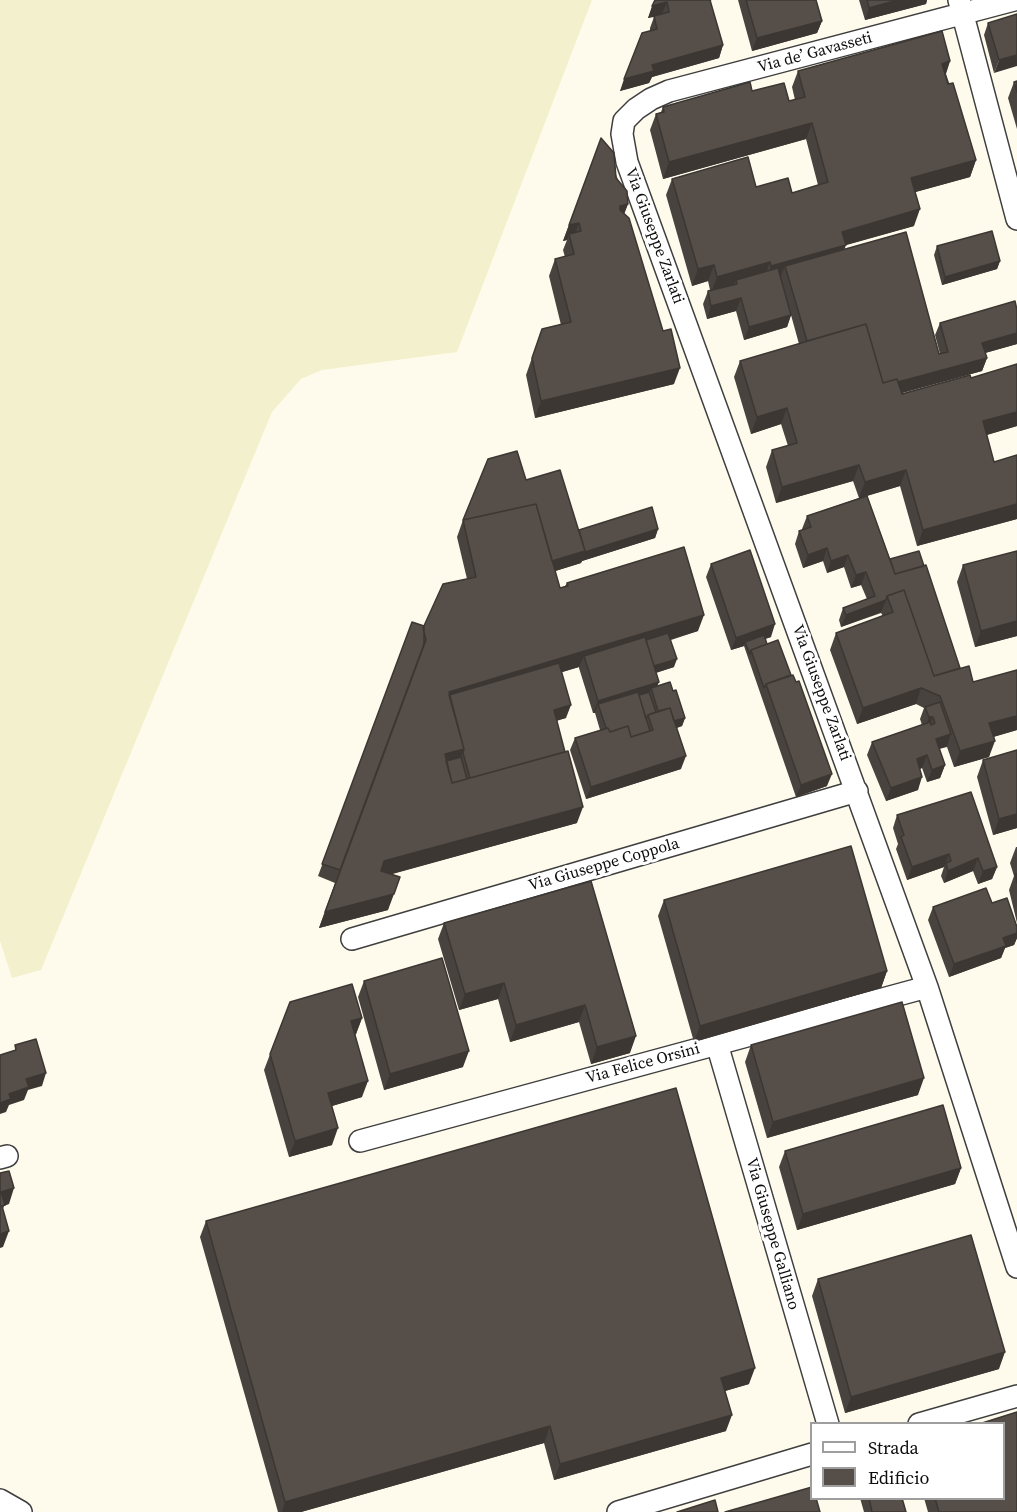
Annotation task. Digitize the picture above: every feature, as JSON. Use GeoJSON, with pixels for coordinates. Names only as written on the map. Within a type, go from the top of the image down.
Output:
{"type":"FeatureCollection","features":[{"type":"Feature","properties":{"kind":"street","name":"Via de’ Gavasseti"},"geometry":{"type":"LineString","coordinates":[[624,121],[651,99],[669,91],[961,7],[1014,0]]}},
{"type":"Feature","properties":{"kind":"street"},"geometry":{"type":"LineString","coordinates":[[961,7],[1017,219]]}},
{"type":"Feature","properties":{"kind":"street","name":"Via Giuseppe Zarlati"},"geometry":{"type":"LineString","coordinates":[[624,121],[622,134],[627,162],[927,987],[1017,1267]]}},
{"type":"Feature","properties":{"kind":"street","name":"Via Giuseppe Coppola"},"geometry":{"type":"LineString","coordinates":[[352,939],[857,790]]}},
{"type":"Feature","properties":{"kind":"street","name":"Via Felice Orsini"},"geometry":{"type":"LineString","coordinates":[[360,1141],[927,987]]}},
{"type":"Feature","properties":{"kind":"street","name":"Via Giuseppe Galliano"},"geometry":{"type":"LineString","coordinates":[[717,1044],[827,1422]]}},
{"type":"Feature","properties":{"kind":"street"},"geometry":{"type":"LineString","coordinates":[[926,1422],[1017,1396]]}},
{"type":"Feature","properties":{"kind":"street"},"geometry":{"type":"LineString","coordinates":[[618,1512],[810,1455]]}},
{"type":"Feature","properties":{"kind":"street"},"geometry":{"type":"LineString","coordinates":[[0,1500],[21,1512]]}},
{"type":"Feature","properties":{"kind":"shaded area"},"geometry":{"type":"Polygon","coordinates":[[[0,0],[592,0],[457,352],[322,370],[301,379],[272,412],[41,970],[12,978],[0,941],[0,0]]]}},
{"type":"Feature","properties":{"kind":"building"},"geometry":{"type":"Polygon","coordinates":[[[655,0],[710,0],[723,45],[652,65],[654,71],[624,79],[642,33],[657,29],[654,16],[669,12],[667,2],[652,6],[655,0]]]}},
{"type":"Feature","properties":{"kind":"building"},"geometry":{"type":"Polygon","coordinates":[[[746,0],[816,0],[822,21],[757,38],[746,0]]]}},
{"type":"Feature","properties":{"kind":"building"},"geometry":{"type":"Polygon","coordinates":[[[867,0],[898,0],[869,8],[867,0]]]}},
{"type":"Feature","properties":{"kind":"building"},"geometry":{"type":"Polygon","coordinates":[[[1017,14],[1017,55],[999,60],[988,23],[1017,14]]]}},
{"type":"Feature","properties":{"kind":"building"},"geometry":{"type":"Polygon","coordinates":[[[942,31],[950,61],[942,64],[948,84],[953,83],[976,160],[911,178],[920,209],[842,232],[846,245],[771,266],[770,262],[717,277],[714,265],[698,269],[672,179],[748,157],[756,187],[788,178],[792,193],[828,182],[812,123],[669,162],[656,114],[664,112],[663,107],[750,82],[752,91],[784,83],[789,101],[805,97],[798,71],[942,31]]]}},
{"type":"Feature","properties":{"kind":"building"},"geometry":{"type":"Polygon","coordinates":[[[601,138],[614,153],[616,178],[627,191],[628,204],[620,206],[620,210],[629,218],[663,331],[671,329],[680,368],[541,401],[532,358],[542,329],[571,322],[555,259],[574,254],[569,234],[581,231],[579,223],[569,225],[601,138]]]}},
{"type":"Feature","properties":{"kind":"building"},"geometry":{"type":"Polygon","coordinates":[[[992,231],[1000,261],[945,277],[937,246],[992,231]]]}},
{"type":"Feature","properties":{"kind":"building"},"geometry":{"type":"Polygon","coordinates":[[[906,232],[939,354],[948,352],[940,323],[1015,301],[1017,333],[982,343],[987,358],[898,382],[897,379],[883,383],[866,324],[807,341],[785,266],[906,232]]]}},
{"type":"Feature","properties":{"kind":"building"},"geometry":{"type":"Polygon","coordinates":[[[778,268],[791,315],[749,327],[741,298],[711,306],[708,291],[737,284],[736,280],[778,268]]]}},
{"type":"Feature","properties":{"kind":"building"},"geometry":{"type":"Polygon","coordinates":[[[866,324],[883,383],[897,379],[902,394],[970,375],[971,378],[1017,364],[1017,412],[983,421],[994,462],[1017,455],[1017,504],[923,530],[906,470],[865,482],[859,465],[782,487],[772,450],[797,443],[787,408],[757,417],[740,361],[866,324]]]}},
{"type":"Feature","properties":{"kind":"building"},"geometry":{"type":"Polygon","coordinates":[[[517,451],[526,480],[560,470],[585,551],[552,561],[536,504],[463,520],[488,459],[517,451]]]}},
{"type":"Feature","properties":{"kind":"building"},"geometry":{"type":"Polygon","coordinates":[[[867,496],[895,574],[926,565],[960,668],[934,676],[904,590],[887,596],[886,600],[846,615],[843,608],[875,596],[866,572],[856,575],[848,555],[831,561],[827,548],[808,555],[799,531],[811,527],[807,516],[867,496]]]}},
{"type":"Feature","properties":{"kind":"building"},"geometry":{"type":"Polygon","coordinates":[[[536,504],[560,588],[568,586],[567,583],[684,547],[704,615],[449,692],[464,749],[445,754],[452,783],[568,751],[583,807],[384,861],[381,871],[400,877],[394,894],[325,912],[426,640],[423,628],[443,584],[476,577],[463,520],[536,504]]]}},
{"type":"Feature","properties":{"kind":"building"},"geometry":{"type":"Polygon","coordinates":[[[652,507],[658,529],[585,552],[579,530],[652,507]]]}},
{"type":"Feature","properties":{"kind":"building"},"geometry":{"type":"Polygon","coordinates":[[[750,550],[775,624],[736,638],[711,564],[750,550]]]}},
{"type":"Feature","properties":{"kind":"building"},"geometry":{"type":"Polygon","coordinates":[[[919,551],[924,566],[895,574],[890,559],[919,551]]]}},
{"type":"Feature","properties":{"kind":"building"},"geometry":{"type":"Polygon","coordinates":[[[1017,551],[1017,621],[981,631],[963,565],[1017,551]]]}},
{"type":"Feature","properties":{"kind":"building"},"geometry":{"type":"Polygon","coordinates":[[[904,590],[934,676],[969,666],[973,682],[1017,670],[1017,716],[989,723],[995,741],[960,751],[940,696],[921,688],[863,708],[836,633],[893,612],[887,596],[904,590]]]}},
{"type":"Feature","properties":{"kind":"building"},"geometry":{"type":"Polygon","coordinates":[[[412,622],[424,626],[424,644],[340,870],[322,864],[412,622]]]}},
{"type":"Feature","properties":{"kind":"building"},"geometry":{"type":"Polygon","coordinates":[[[668,633],[677,659],[654,666],[646,640],[668,633]]]}},
{"type":"Feature","properties":{"kind":"building"},"geometry":{"type":"Polygon","coordinates":[[[764,635],[767,644],[751,650],[750,654],[745,642],[764,635]]]}},
{"type":"Feature","properties":{"kind":"building"},"geometry":{"type":"Polygon","coordinates":[[[645,637],[659,682],[598,701],[584,656],[645,637]]]}},
{"type":"Feature","properties":{"kind":"building"},"geometry":{"type":"Polygon","coordinates":[[[778,640],[791,675],[766,684],[764,688],[751,650],[778,640]]]}},
{"type":"Feature","properties":{"kind":"building"},"geometry":{"type":"Polygon","coordinates":[[[559,663],[571,705],[554,710],[565,752],[470,778],[449,695],[559,663]]]}},
{"type":"Feature","properties":{"kind":"building"},"geometry":{"type":"Polygon","coordinates":[[[793,675],[796,682],[799,681],[832,774],[801,785],[766,684],[793,675]]]}},
{"type":"Feature","properties":{"kind":"building"},"geometry":{"type":"Polygon","coordinates":[[[670,682],[673,691],[676,690],[685,718],[674,721],[670,708],[658,711],[651,688],[670,682]]]}},
{"type":"Feature","properties":{"kind":"building"},"geometry":{"type":"Polygon","coordinates":[[[638,692],[650,731],[631,737],[628,726],[610,732],[606,728],[598,704],[638,692]]]}},
{"type":"Feature","properties":{"kind":"building"},"geometry":{"type":"Polygon","coordinates":[[[649,692],[656,712],[648,715],[646,719],[639,695],[649,692]]]}},
{"type":"Feature","properties":{"kind":"building"},"geometry":{"type":"Polygon","coordinates":[[[940,702],[951,734],[936,739],[945,765],[932,770],[927,755],[917,759],[922,777],[891,788],[872,742],[930,722],[931,725],[935,723],[933,717],[929,717],[925,707],[940,702]]]}},
{"type":"Feature","properties":{"kind":"building"},"geometry":{"type":"Polygon","coordinates":[[[670,708],[686,756],[591,787],[575,738],[608,728],[610,732],[628,726],[631,737],[653,730],[648,715],[670,708]]]}},
{"type":"Feature","properties":{"kind":"building"},"geometry":{"type":"Polygon","coordinates":[[[1017,750],[1017,814],[999,819],[983,760],[1017,750]]]}},
{"type":"Feature","properties":{"kind":"building"},"geometry":{"type":"Polygon","coordinates":[[[461,757],[467,779],[452,783],[446,761],[461,757]]]}},
{"type":"Feature","properties":{"kind":"building"},"geometry":{"type":"Polygon","coordinates":[[[971,792],[997,867],[983,871],[978,858],[948,871],[946,863],[951,861],[949,854],[912,867],[901,837],[904,835],[897,815],[971,792]]]}},
{"type":"Feature","properties":{"kind":"building"},"geometry":{"type":"Polygon","coordinates":[[[851,846],[887,971],[700,1026],[664,900],[851,846]]]}},
{"type":"Feature","properties":{"kind":"building"},"geometry":{"type":"Polygon","coordinates":[[[591,881],[636,1036],[597,1047],[585,1005],[516,1025],[504,983],[465,994],[444,923],[591,881]]]}},
{"type":"Feature","properties":{"kind":"building"},"geometry":{"type":"Polygon","coordinates":[[[986,888],[992,903],[1007,898],[1017,933],[1003,938],[1006,946],[954,964],[933,907],[986,888]]]}},
{"type":"Feature","properties":{"kind":"building"},"geometry":{"type":"Polygon","coordinates":[[[442,958],[469,1051],[390,1074],[364,981],[442,958]]]}},
{"type":"Feature","properties":{"kind":"building"},"geometry":{"type":"Polygon","coordinates":[[[352,984],[362,1018],[351,1021],[368,1081],[328,1093],[338,1128],[295,1141],[270,1054],[290,1002],[352,984]]]}},
{"type":"Feature","properties":{"kind":"building"},"geometry":{"type":"Polygon","coordinates":[[[902,1002],[924,1078],[773,1122],[751,1045],[902,1002]]]}},
{"type":"Feature","properties":{"kind":"building"},"geometry":{"type":"Polygon","coordinates":[[[36,1039],[46,1073],[26,1079],[29,1087],[9,1094],[11,1099],[0,1103],[0,1055],[16,1050],[15,1045],[36,1039]]]}},
{"type":"Feature","properties":{"kind":"building"},"geometry":{"type":"Polygon","coordinates":[[[676,1088],[755,1368],[721,1378],[732,1415],[560,1464],[550,1426],[285,1502],[206,1221],[676,1088]]]}},
{"type":"Feature","properties":{"kind":"building"},"geometry":{"type":"Polygon","coordinates":[[[943,1105],[961,1168],[803,1214],[785,1151],[943,1105]]]}},
{"type":"Feature","properties":{"kind":"building"},"geometry":{"type":"Polygon","coordinates":[[[9,1171],[14,1188],[1,1192],[5,1205],[2,1206],[9,1231],[0,1234],[0,1173],[9,1171]]]}},
{"type":"Feature","properties":{"kind":"building"},"geometry":{"type":"Polygon","coordinates":[[[971,1235],[1005,1352],[851,1397],[818,1279],[971,1235]]]}},
{"type":"Feature","properties":{"kind":"building"},"geometry":{"type":"Polygon","coordinates":[[[1017,1412],[1017,1512],[939,1512],[936,1500],[1005,1500],[1005,1422],[985,1422],[1017,1412]]]}},
{"type":"Feature","properties":{"kind":"building"},"geometry":{"type":"Polygon","coordinates":[[[810,1488],[810,1500],[817,1500],[820,1512],[725,1512],[810,1488]]]}},
{"type":"Feature","properties":{"kind":"building"},"geometry":{"type":"Polygon","coordinates":[[[715,1500],[718,1512],[677,1512],[715,1500]]]}},
{"type":"Feature","properties":{"kind":"building"},"geometry":{"type":"Polygon","coordinates":[[[869,1500],[903,1500],[906,1512],[872,1512],[869,1500]]]}}]}
